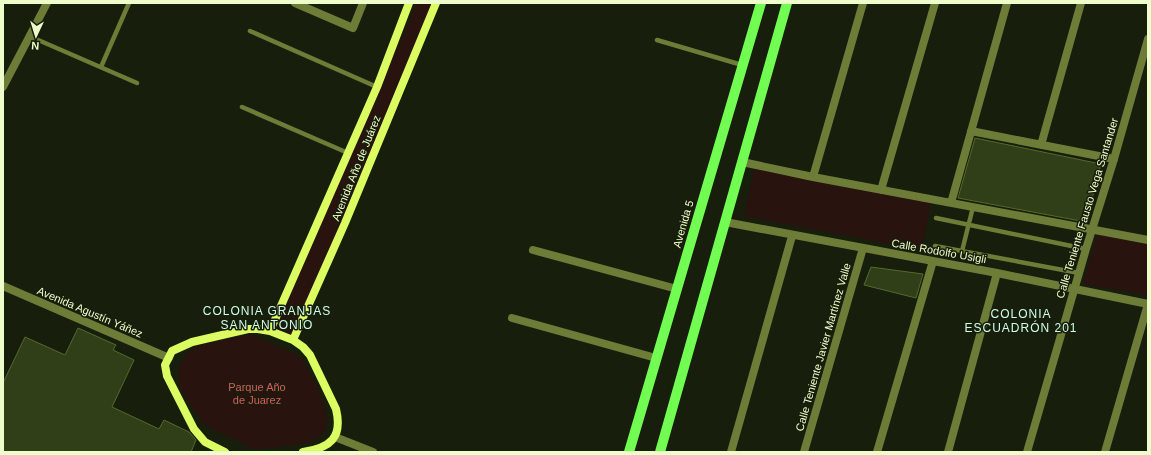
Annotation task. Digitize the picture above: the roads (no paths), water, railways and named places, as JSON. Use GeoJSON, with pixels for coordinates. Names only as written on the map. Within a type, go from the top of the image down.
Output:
{"type":"FeatureCollection","features":[{"type":"Feature","properties":{"kind":"main road","name":"Avenida Año de Juárez"},"geometry":{"type":"LineString","coordinates":[[270,331],[377,87],[409,3]]}},
{"type":"Feature","properties":{"kind":"main road","name":"Avenida Año de Juárez"},"geometry":{"type":"LineString","coordinates":[[293,340],[345,223],[436,3]]}},
{"type":"Feature","properties":{"kind":"main road","name":"Avenida 5"},"geometry":{"type":"LineString","coordinates":[[629,452],[761,3]]}},
{"type":"Feature","properties":{"kind":"main road"},"geometry":{"type":"LineString","coordinates":[[660,452],[787,3]]}},
{"type":"Feature","properties":{"kind":"main road"},"geometry":{"type":"LineString","coordinates":[[225,452],[214,450],[194,429],[167,376],[165,365],[172,351],[192,342],[248,329],[258,329],[270,331],[293,340],[303,347],[310,355],[336,409],[339,419],[335,437],[328,444],[318,450],[303,452]]}},
{"type":"Feature","properties":{"kind":"street"},"geometry":{"type":"LineString","coordinates":[[3,87],[47,3]]}},
{"type":"Feature","properties":{"kind":"street"},"geometry":{"type":"LineString","coordinates":[[295,3],[353,28],[363,3]]}},
{"type":"Feature","properties":{"kind":"street"},"geometry":{"type":"LineString","coordinates":[[813,177],[863,3]]}},
{"type":"Feature","properties":{"kind":"street"},"geometry":{"type":"LineString","coordinates":[[881,190],[935,3]]}},
{"type":"Feature","properties":{"kind":"street"},"geometry":{"type":"LineString","coordinates":[[951,203],[1007,3]]}},
{"type":"Feature","properties":{"kind":"street"},"geometry":{"type":"LineString","coordinates":[[1040,145],[1082,3]]}},
{"type":"Feature","properties":{"kind":"street","name":"Calle Teniente Fausto Vega Santander"},"geometry":{"type":"LineString","coordinates":[[1027,452],[1148,39]]}},
{"type":"Feature","properties":{"kind":"street"},"geometry":{"type":"LineString","coordinates":[[971,131],[1114,159]]}},
{"type":"Feature","properties":{"kind":"street"},"geometry":{"type":"LineString","coordinates":[[742,162],[813,177],[1148,240]]}},
{"type":"Feature","properties":{"kind":"street","name":"Calle Rodolfo Usigli"},"geometry":{"type":"LineString","coordinates":[[725,222],[792,236],[997,273],[1148,304]]}},
{"type":"Feature","properties":{"kind":"street"},"geometry":{"type":"LineString","coordinates":[[730,452],[792,236]]}},
{"type":"Feature","properties":{"kind":"street","name":"Calle Teniente Javier Martínez Valle"},"geometry":{"type":"LineString","coordinates":[[804,452],[863,248]]}},
{"type":"Feature","properties":{"kind":"street"},"geometry":{"type":"LineString","coordinates":[[533,250],[677,289]]}},
{"type":"Feature","properties":{"kind":"street"},"geometry":{"type":"LineString","coordinates":[[877,452],[933,261]]}},
{"type":"Feature","properties":{"kind":"street"},"geometry":{"type":"LineString","coordinates":[[948,452],[997,273]]}},
{"type":"Feature","properties":{"kind":"street","name":"Avenida Agustín Yáñez"},"geometry":{"type":"LineString","coordinates":[[3,286],[169,358]]}},
{"type":"Feature","properties":{"kind":"street"},"geometry":{"type":"LineString","coordinates":[[1104,452],[1148,304]]}},
{"type":"Feature","properties":{"kind":"street"},"geometry":{"type":"LineString","coordinates":[[512,318],[656,358]]}},
{"type":"Feature","properties":{"kind":"street"},"geometry":{"type":"LineString","coordinates":[[335,437],[373,452]]}},
{"type":"Feature","properties":{"kind":"lane"},"geometry":{"type":"LineString","coordinates":[[101,67],[128,3]]}},
{"type":"Feature","properties":{"kind":"lane"},"geometry":{"type":"LineString","coordinates":[[250,31],[377,87]]}},
{"type":"Feature","properties":{"kind":"lane"},"geometry":{"type":"LineString","coordinates":[[30,36],[137,83]]}},
{"type":"Feature","properties":{"kind":"lane"},"geometry":{"type":"LineString","coordinates":[[657,40],[742,65]]}},
{"type":"Feature","properties":{"kind":"lane"},"geometry":{"type":"LineString","coordinates":[[242,107],[348,154]]}},
{"type":"Feature","properties":{"kind":"lane"},"geometry":{"type":"LineString","coordinates":[[962,251],[972,207]]}},
{"type":"Feature","properties":{"kind":"lane"},"geometry":{"type":"LineString","coordinates":[[936,218],[1086,249]]}},
{"type":"Feature","properties":{"kind":"lane"},"geometry":{"type":"LineString","coordinates":[[935,246],[1079,273]]}},
{"type":"Feature","properties":{"kind":"district","name":"COLONIA GRANJAS SAN ANTONIO"},"geometry":{"type":"Point","coordinates":[267,318]}},
{"type":"Feature","properties":{"kind":"district","name":"COLONIA ESCUADRÓN 201"},"geometry":{"type":"Point","coordinates":[1021,321]}},
{"type":"Feature","properties":{"kind":"park label","name":"Parque Año de Juarez"},"geometry":{"type":"Point","coordinates":[257,393]}}]}
